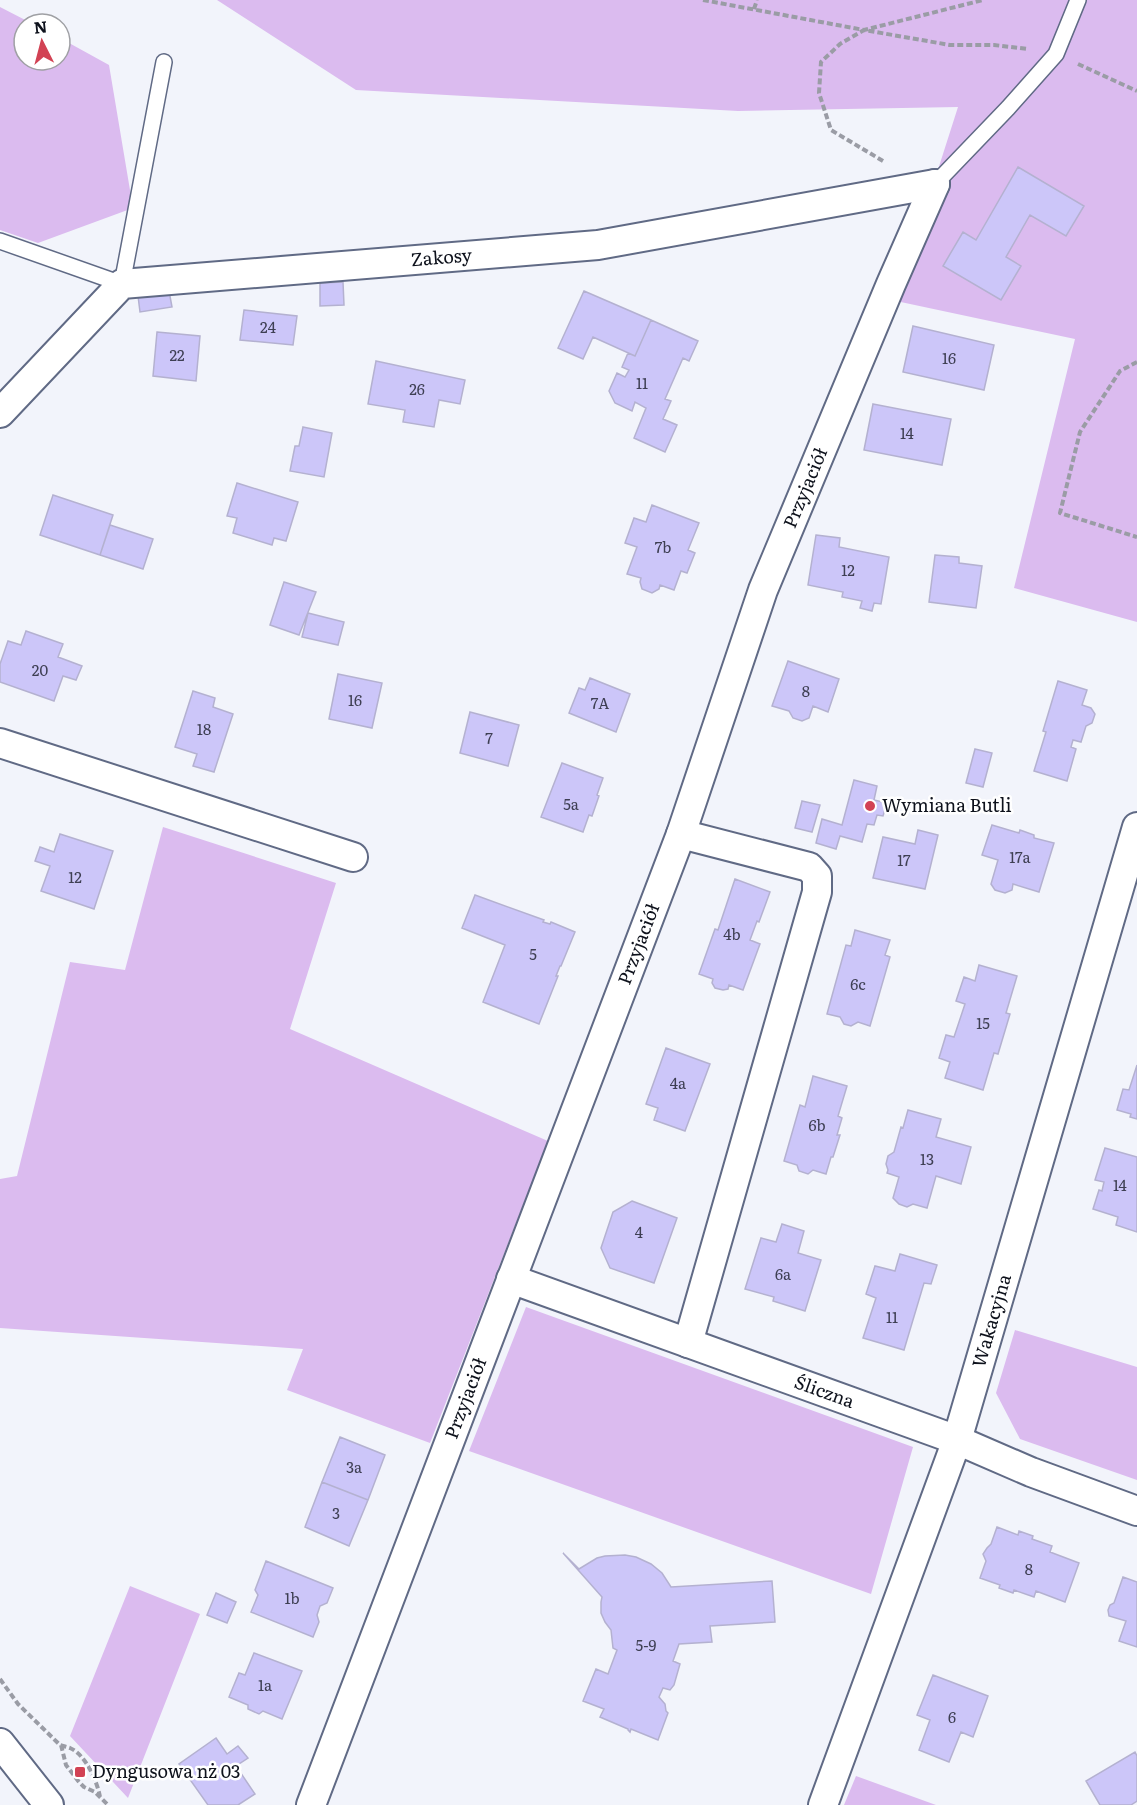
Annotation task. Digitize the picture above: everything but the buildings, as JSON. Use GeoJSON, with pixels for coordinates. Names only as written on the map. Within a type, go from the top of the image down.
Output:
{"type":"FeatureCollection","features":[{"type":"Feature","properties":{"kind":"street","name":"Zakosy"},"geometry":{"type":"LineString","coordinates":[[122,284],[598,245],[935,184]]}},
{"type":"Feature","properties":{"kind":"street","name":"Przyjaciół"},"geometry":{"type":"LineString","coordinates":[[311,1805],[681,834],[763,590],[935,184]]}},
{"type":"Feature","properties":{"kind":"street"},"geometry":{"type":"LineString","coordinates":[[0,413],[122,284]]}},
{"type":"Feature","properties":{"kind":"street"},"geometry":{"type":"LineString","coordinates":[[0,743],[353,856]]}},
{"type":"Feature","properties":{"kind":"street","name":"Wakacyjna"},"geometry":{"type":"LineString","coordinates":[[823,1805],[957,1440],[1137,827]]}},
{"type":"Feature","properties":{"kind":"street"},"geometry":{"type":"LineString","coordinates":[[681,834],[809,867],[817,876],[817,892],[688,1343]]}},
{"type":"Feature","properties":{"kind":"street","name":"Śliczna"},"geometry":{"type":"LineString","coordinates":[[511,1279],[957,1440],[1031,1472],[1137,1510]]}},
{"type":"Feature","properties":{"kind":"street"},"geometry":{"type":"LineString","coordinates":[[0,1743],[49,1805]]}},
{"type":"Feature","properties":{"kind":"lane","name":"Przyjaciół"},"geometry":{"type":"LineString","coordinates":[[935,184],[1056,54],[1078,0]]}},
{"type":"Feature","properties":{"kind":"lane"},"geometry":{"type":"LineString","coordinates":[[0,241],[122,284],[164,62]]}},
{"type":"Feature","properties":{"kind":"path"},"geometry":{"type":"LineString","coordinates":[[703,0],[950,45],[1022,48],[1056,54],[1137,91]]}},
{"type":"Feature","properties":{"kind":"path"},"geometry":{"type":"LineString","coordinates":[[754,9],[757,0]]}},
{"type":"Feature","properties":{"kind":"path"},"geometry":{"type":"LineString","coordinates":[[888,163],[831,130],[819,93],[821,62],[840,44],[864,30],[983,0]]}},
{"type":"Feature","properties":{"kind":"path"},"geometry":{"type":"LineString","coordinates":[[1137,362],[1120,371],[1080,432],[1060,513],[1137,537]]}},
{"type":"Feature","properties":{"kind":"path"},"geometry":{"type":"LineString","coordinates":[[0,1679],[18,1704],[60,1745],[78,1754],[92,1772],[100,1797]]}},
{"type":"Feature","properties":{"kind":"path"},"geometry":{"type":"LineString","coordinates":[[60,1745],[66,1765],[79,1782],[84,1787],[95,1791],[108,1805]]}},
{"type":"Feature","properties":{"kind":"shaded area"},"geometry":{"type":"Polygon","coordinates":[[[217,0],[1137,0],[1137,622],[1014,588],[1075,339],[896,301],[958,107],[738,111],[356,90],[217,0]]]}},
{"type":"Feature","properties":{"kind":"shaded area"},"geometry":{"type":"Polygon","coordinates":[[[0,7],[12,13],[12,72],[72,72],[72,45],[109,65],[133,208],[38,243],[0,230],[0,7]]]}},
{"type":"Feature","properties":{"kind":"shaded area"},"geometry":{"type":"Polygon","coordinates":[[[163,827],[336,883],[290,1029],[548,1141],[430,1443],[287,1390],[303,1349],[0,1328],[0,1179],[17,1176],[70,962],[125,970],[163,827]]]}},
{"type":"Feature","properties":{"kind":"shaded area"},"geometry":{"type":"Polygon","coordinates":[[[526,1307],[913,1447],[871,1594],[469,1451],[526,1307]]]}},
{"type":"Feature","properties":{"kind":"shaded area"},"geometry":{"type":"Polygon","coordinates":[[[1015,1330],[1137,1367],[1137,1480],[1020,1439],[996,1393],[1015,1330]]]}},
{"type":"Feature","properties":{"kind":"shaded area"},"geometry":{"type":"Polygon","coordinates":[[[130,1586],[200,1614],[128,1798],[70,1736],[130,1586]]]}},
{"type":"Feature","properties":{"kind":"shaded area"},"geometry":{"type":"Polygon","coordinates":[[[856,1776],[936,1805],[844,1805],[856,1776]]]}},
{"type":"Feature","properties":{"kind":"place","name":"Wymiana Butli"},"geometry":{"type":"Point","coordinates":[870,806]}},
{"type":"Feature","properties":{"kind":"place","name":"Dyngusowa nż 03"},"geometry":{"type":"Point","coordinates":[80,1772]}}]}
